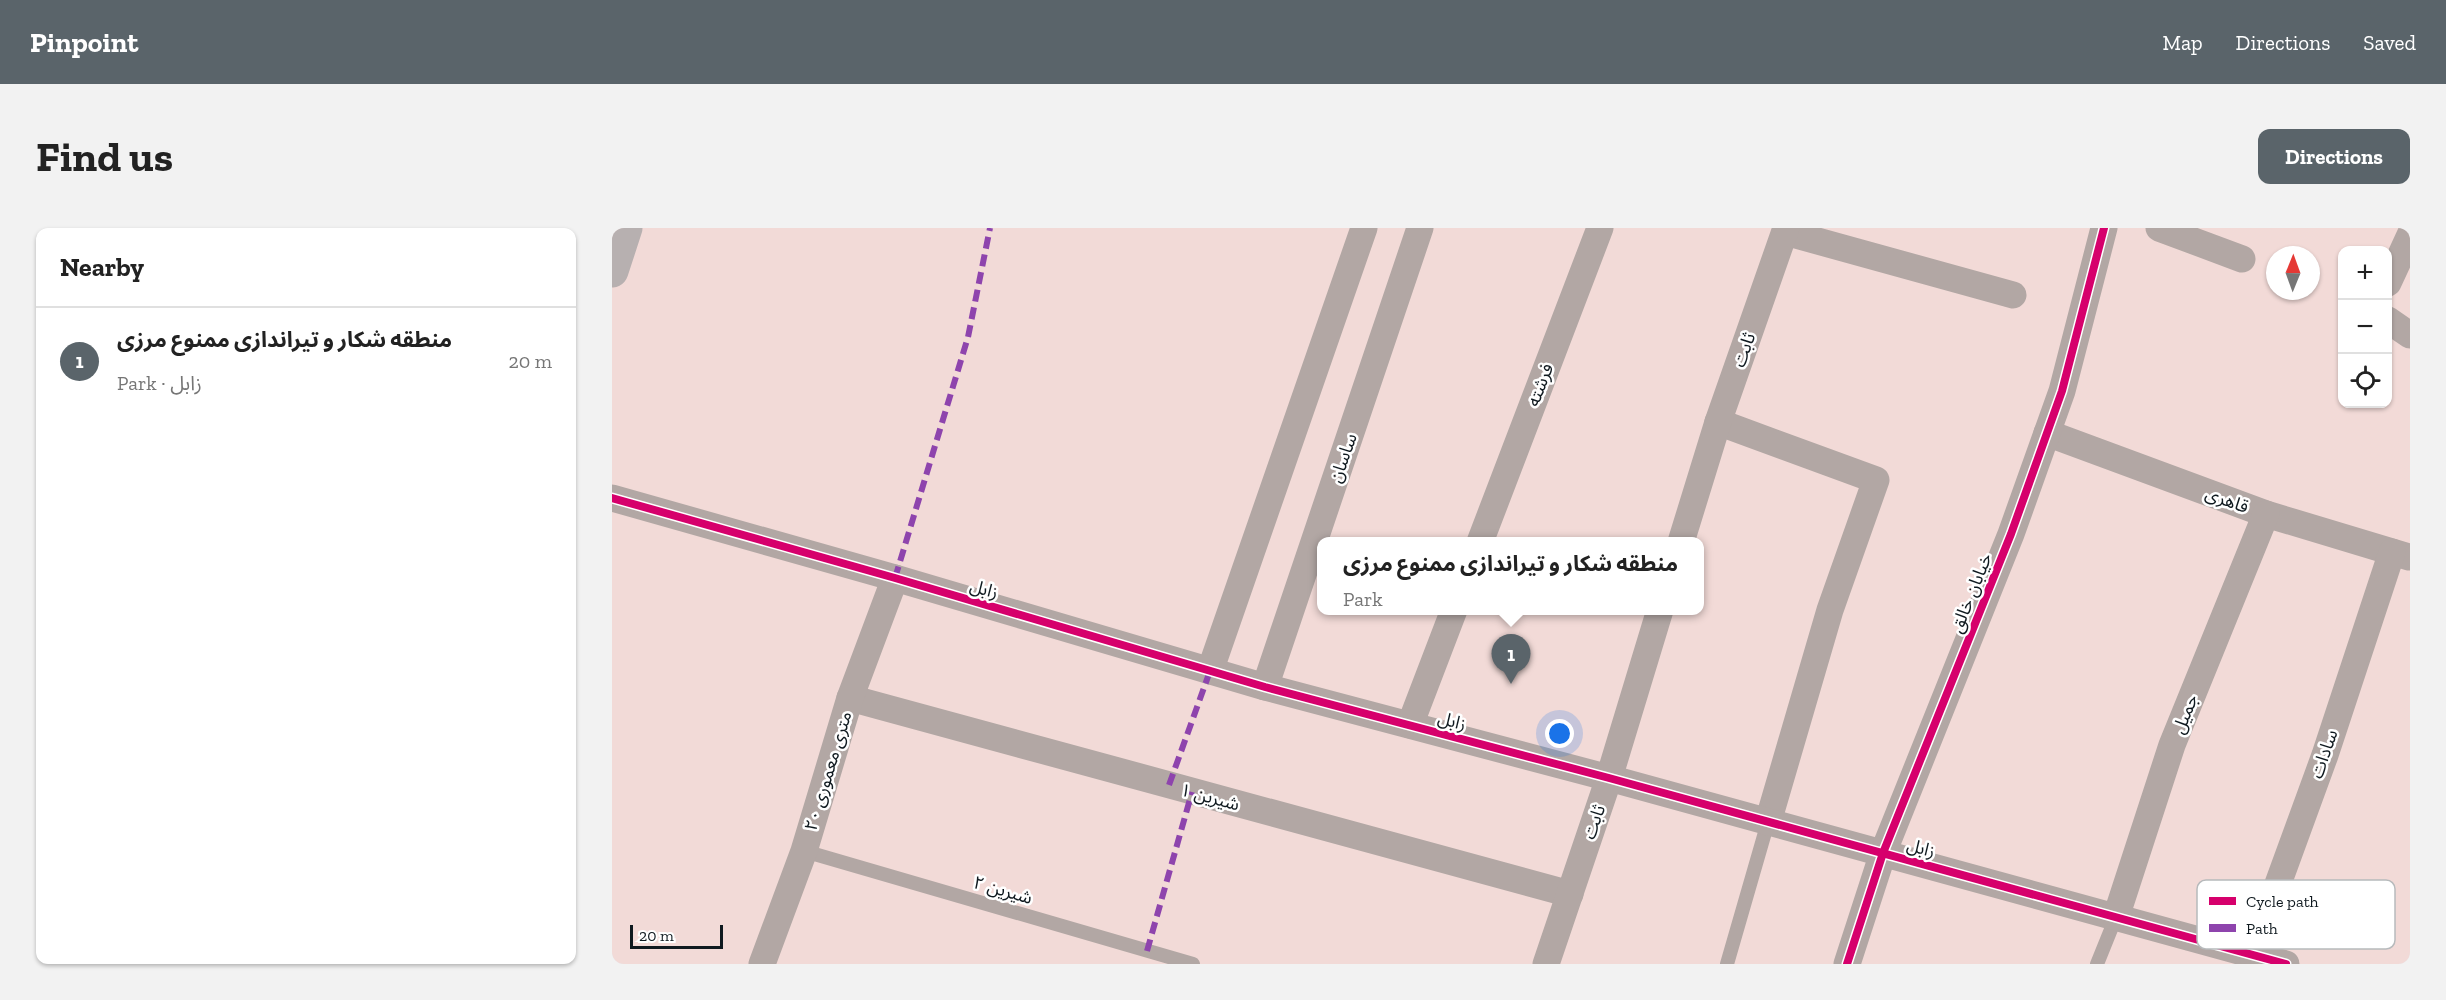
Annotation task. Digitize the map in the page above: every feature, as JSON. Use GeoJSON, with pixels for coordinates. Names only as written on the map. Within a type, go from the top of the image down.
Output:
{"type":"FeatureCollection","features":[{"type":"Feature","properties":{"kind":"main road"},"geometry":{"type":"LineString","coordinates":[[612,271],[626,228]]}},
{"type":"Feature","properties":{"kind":"street"},"geometry":{"type":"LineString","coordinates":[[1210,671],[1364,228]]}},
{"type":"Feature","properties":{"kind":"street","name":"ساسان"},"geometry":{"type":"LineString","coordinates":[[1265,687],[1420,228]]}},
{"type":"Feature","properties":{"kind":"street","name":"فرشته"},"geometry":{"type":"LineString","coordinates":[[1482,537],[1600,228]]}},
{"type":"Feature","properties":{"kind":"street","name":"خیابان خالق"},"geometry":{"type":"LineString","coordinates":[[1847,964],[1883,853],[2011,534],[2062,392],[2104,228]]}},
{"type":"Feature","properties":{"kind":"street"},"geometry":{"type":"LineString","coordinates":[[2159,228],[2242,259]]}},
{"type":"Feature","properties":{"kind":"street"},"geometry":{"type":"LineString","coordinates":[[1785,230],[2013,295]]}},
{"type":"Feature","properties":{"kind":"street","name":"ثابت"},"geometry":{"type":"LineString","coordinates":[[1684,537],[1718,422],[1785,230]]}},
{"type":"Feature","properties":{"kind":"street"},"geometry":{"type":"LineString","coordinates":[[2392,274],[2410,236]]}},
{"type":"Feature","properties":{"kind":"street"},"geometry":{"type":"LineString","coordinates":[[2392,323],[2410,335]]}},
{"type":"Feature","properties":{"kind":"street"},"geometry":{"type":"LineString","coordinates":[[1718,422],[1876,480],[1830,610],[1768,822]]}},
{"type":"Feature","properties":{"kind":"street","name":"قاهری"},"geometry":{"type":"LineString","coordinates":[[2047,433],[2266,514],[2401,555]]}},
{"type":"Feature","properties":{"kind":"street","name":"زابل"},"geometry":{"type":"LineString","coordinates":[[612,498],[896,578],[1265,687],[1609,778],[2197,940]]}},
{"type":"Feature","properties":{"kind":"street","name":"جمیل"},"geometry":{"type":"LineString","coordinates":[[2116,917],[2172,745],[2266,514]]}},
{"type":"Feature","properties":{"kind":"street","name":"سادات"},"geometry":{"type":"LineString","coordinates":[[2279,880],[2401,555]]}},
{"type":"Feature","properties":{"kind":"street","name":"۲۰ متری معموری"},"geometry":{"type":"LineString","coordinates":[[762,964],[804,851],[850,698],[896,578]]}},
{"type":"Feature","properties":{"kind":"street"},"geometry":{"type":"LineString","coordinates":[[1410,725],[1452,615]]}},
{"type":"Feature","properties":{"kind":"street","name":"ثابت"},"geometry":{"type":"LineString","coordinates":[[1546,964],[1609,778],[1658,615]]}},
{"type":"Feature","properties":{"kind":"street","name":"شیرین ۱"},"geometry":{"type":"LineString","coordinates":[[850,698],[1570,894]]}},
{"type":"Feature","properties":{"kind":"street","name":"زابل"},"geometry":{"type":"LineString","coordinates":[[2231,949],[2286,964]]}},
{"type":"Feature","properties":{"kind":"street","name":"سادات"},"geometry":{"type":"LineString","coordinates":[[2252,955],[2254,949]]}},
{"type":"Feature","properties":{"kind":"lane"},"geometry":{"type":"LineString","coordinates":[[1727,964],[1768,822]]}},
{"type":"Feature","properties":{"kind":"lane","name":"شیرین ۲"},"geometry":{"type":"LineString","coordinates":[[804,851],[1192,964]]}},
{"type":"Feature","properties":{"kind":"lane"},"geometry":{"type":"LineString","coordinates":[[2097,964],[2116,917]]}},
{"type":"Feature","properties":{"kind":"shaded area"},"geometry":{"type":"Polygon","coordinates":[[[612,228],[2410,228],[2410,964],[612,964],[612,228]]]}},
{"type":"Feature","properties":{"kind":"marked path"},"geometry":{"type":"LineString","coordinates":[[895,578],[968,337],[990,228]]}},
{"type":"Feature","properties":{"kind":"marked path"},"geometry":{"type":"LineString","coordinates":[[1169,785],[1210,671]]}},
{"type":"Feature","properties":{"kind":"marked path"},"geometry":{"type":"LineString","coordinates":[[1147,951],[1192,792]]}},
{"type":"Feature","properties":{"kind":"cycle path"},"geometry":{"type":"LineString","coordinates":[[1847,964],[1883,853],[2011,534],[2062,391],[2104,228]]}},
{"type":"Feature","properties":{"kind":"cycle path"},"geometry":{"type":"LineString","coordinates":[[612,498],[895,578],[1265,687],[1609,778],[2197,940]]}},
{"type":"Feature","properties":{"kind":"cycle path"},"geometry":{"type":"LineString","coordinates":[[2231,949],[2286,964]]}},
{"type":"Feature","properties":{"kind":"place","name":"منطقه شکار و تیراندازی ممنوع مرزی"},"geometry":{"type":"Point","coordinates":[1511,684]}}]}
